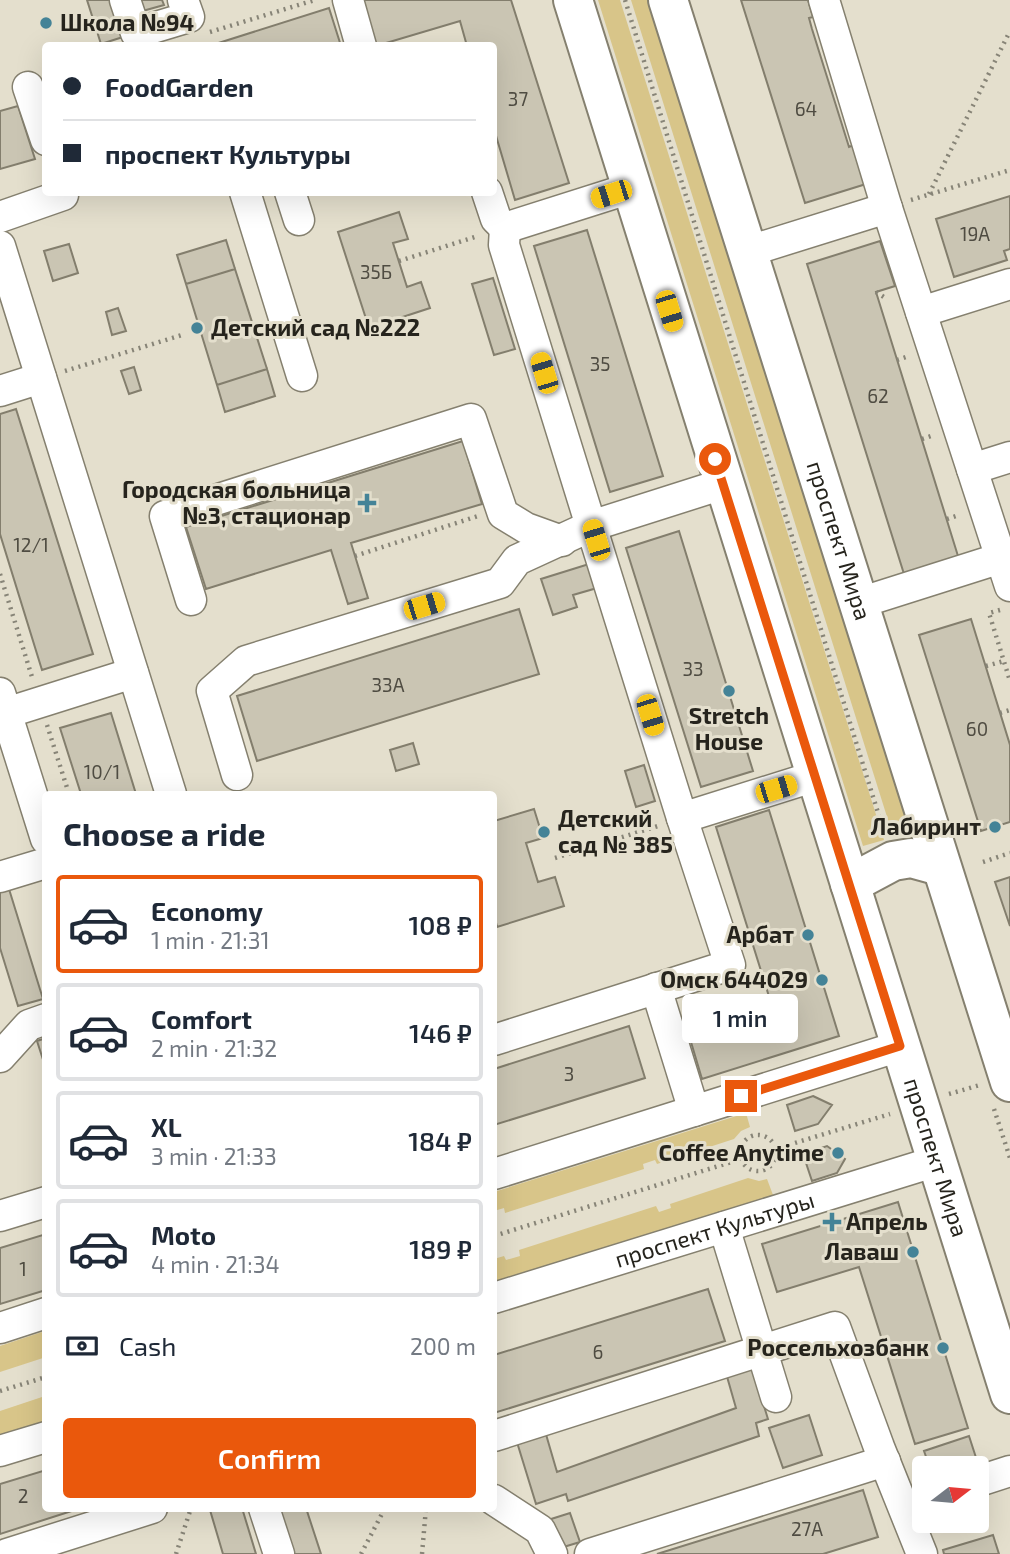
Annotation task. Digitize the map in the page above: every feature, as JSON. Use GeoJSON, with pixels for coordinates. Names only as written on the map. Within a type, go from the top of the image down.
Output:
{"type":"FeatureCollection","features":[{"type":"Feature","properties":{"kind":"main road","name":"проспект Мира"},"geometry":{"type":"LineString","coordinates":[[573,0],[937,1161],[995,1302],[1010,1394]]}},
{"type":"Feature","properties":{"kind":"main road","name":"проспект Мира"},"geometry":{"type":"LineString","coordinates":[[668,0],[940,866],[997,1091]]}},
{"type":"Feature","properties":{"kind":"main road"},"geometry":{"type":"LineString","coordinates":[[850,884],[893,861],[911,858],[940,866]]}},
{"type":"Feature","properties":{"kind":"street"},"geometry":{"type":"LineString","coordinates":[[125,0],[136,33],[188,17],[191,2]]}},
{"type":"Feature","properties":{"kind":"street"},"geometry":{"type":"LineString","coordinates":[[348,0],[360,42]]}},
{"type":"Feature","properties":{"kind":"street"},"geometry":{"type":"LineString","coordinates":[[824,0],[920,312],[1006,572],[859,603]]}},
{"type":"Feature","properties":{"kind":"street"},"geometry":{"type":"LineString","coordinates":[[28,87],[42,128]]}},
{"type":"Feature","properties":{"kind":"street"},"geometry":{"type":"LineString","coordinates":[[505,228],[631,188]]}},
{"type":"Feature","properties":{"kind":"street"},"geometry":{"type":"LineString","coordinates":[[0,207],[52,196]]}},
{"type":"Feature","properties":{"kind":"street"},"geometry":{"type":"LineString","coordinates":[[246,196],[302,376]]}},
{"type":"Feature","properties":{"kind":"street"},"geometry":{"type":"LineString","coordinates":[[488,196],[496,219],[505,228],[504,245],[730,965],[497,1039]]}},
{"type":"Feature","properties":{"kind":"street"},"geometry":{"type":"LineString","coordinates":[[749,251],[887,208]]}},
{"type":"Feature","properties":{"kind":"street"},"geometry":{"type":"LineString","coordinates":[[0,246],[170,791]]}},
{"type":"Feature","properties":{"kind":"street"},"geometry":{"type":"LineString","coordinates":[[920,312],[1010,284]]}},
{"type":"Feature","properties":{"kind":"street"},"geometry":{"type":"LineString","coordinates":[[0,391],[41,378]]}},
{"type":"Feature","properties":{"kind":"street"},"geometry":{"type":"LineString","coordinates":[[191,600],[166,516],[471,419],[503,514],[526,528],[562,541]]}},
{"type":"Feature","properties":{"kind":"street"},"geometry":{"type":"LineString","coordinates":[[972,468],[1010,457]]}},
{"type":"Feature","properties":{"kind":"street"},"geometry":{"type":"LineString","coordinates":[[237,775],[212,691],[246,661],[500,583],[517,560],[591,526],[723,484]]}},
{"type":"Feature","properties":{"kind":"street"},"geometry":{"type":"LineString","coordinates":[[42,826],[3,703],[133,673]]}},
{"type":"Feature","properties":{"kind":"street"},"geometry":{"type":"LineString","coordinates":[[682,818],[816,776]]}},
{"type":"Feature","properties":{"kind":"street"},"geometry":{"type":"LineString","coordinates":[[0,877],[42,864]]}},
{"type":"Feature","properties":{"kind":"street"},"geometry":{"type":"LineString","coordinates":[[656,988],[694,1111]]}},
{"type":"Feature","properties":{"kind":"street"},"geometry":{"type":"LineString","coordinates":[[0,1057],[29,1024],[42,1020]]}},
{"type":"Feature","properties":{"kind":"street"},"geometry":{"type":"LineString","coordinates":[[497,1173],[900,1046]]}},
{"type":"Feature","properties":{"kind":"street","name":"проспект Культуры"},"geometry":{"type":"LineString","coordinates":[[497,1297],[937,1161]]}},
{"type":"Feature","properties":{"kind":"street"},"geometry":{"type":"LineString","coordinates":[[0,1216],[42,1203]]}},
{"type":"Feature","properties":{"kind":"street"},"geometry":{"type":"LineString","coordinates":[[724,1227],[776,1397]]}},
{"type":"Feature","properties":{"kind":"street"},"geometry":{"type":"LineString","coordinates":[[0,1328],[42,1314]]}},
{"type":"Feature","properties":{"kind":"street"},"geometry":{"type":"LineString","coordinates":[[497,1435],[835,1326],[885,1461],[912,1499]]}},
{"type":"Feature","properties":{"kind":"street"},"geometry":{"type":"LineString","coordinates":[[0,1451],[42,1438]]}},
{"type":"Feature","properties":{"kind":"street"},"geometry":{"type":"LineString","coordinates":[[590,1554],[885,1461]]}},
{"type":"Feature","properties":{"kind":"street"},"geometry":{"type":"LineString","coordinates":[[989,1478],[1010,1471]]}},
{"type":"Feature","properties":{"kind":"street"},"geometry":{"type":"LineString","coordinates":[[497,1502],[540,1530],[552,1554]]}},
{"type":"Feature","properties":{"kind":"street"},"geometry":{"type":"LineString","coordinates":[[7,1554],[49,1547],[141,1512]]}},
{"type":"Feature","properties":{"kind":"street"},"geometry":{"type":"LineString","coordinates":[[265,1512],[279,1554]]}},
{"type":"Feature","properties":{"kind":"street"},"geometry":{"type":"LineString","coordinates":[[919,1533],[922,1554]]}},
{"type":"Feature","properties":{"kind":"path"},"geometry":{"type":"LineString","coordinates":[[208,33],[315,0]]}},
{"type":"Feature","properties":{"kind":"path"},"geometry":{"type":"LineString","coordinates":[[625,0],[893,861]]}},
{"type":"Feature","properties":{"kind":"path"},"geometry":{"type":"LineString","coordinates":[[929,194],[1010,30]]}},
{"type":"Feature","properties":{"kind":"path"},"geometry":{"type":"LineString","coordinates":[[887,208],[1010,170]]}},
{"type":"Feature","properties":{"kind":"path"},"geometry":{"type":"LineString","coordinates":[[399,261],[505,228]]}},
{"type":"Feature","properties":{"kind":"path"},"geometry":{"type":"LineString","coordinates":[[41,378],[182,335]]}},
{"type":"Feature","properties":{"kind":"path"},"geometry":{"type":"LineString","coordinates":[[897,360],[911,356]]}},
{"type":"Feature","properties":{"kind":"path"},"geometry":{"type":"LineString","coordinates":[[922,439],[936,435]]}},
{"type":"Feature","properties":{"kind":"path"},"geometry":{"type":"LineString","coordinates":[[355,556],[501,508]]}},
{"type":"Feature","properties":{"kind":"path"},"geometry":{"type":"LineString","coordinates":[[947,519],[960,514]]}},
{"type":"Feature","properties":{"kind":"path"},"geometry":{"type":"LineString","coordinates":[[1010,606],[989,613],[1010,681]]}},
{"type":"Feature","properties":{"kind":"path"},"geometry":{"type":"LineString","coordinates":[[986,666],[1004,661]]}},
{"type":"Feature","properties":{"kind":"path"},"geometry":{"type":"LineString","coordinates":[[1000,713],[1010,710]]}},
{"type":"Feature","properties":{"kind":"path"},"geometry":{"type":"LineString","coordinates":[[555,858],[682,818]]}},
{"type":"Feature","properties":{"kind":"path"},"geometry":{"type":"LineString","coordinates":[[983,862],[1010,853]]}},
{"type":"Feature","properties":{"kind":"path"},"geometry":{"type":"LineString","coordinates":[[949,1095],[997,1091],[1010,1158]]}},
{"type":"Feature","properties":{"kind":"path"},"geometry":{"type":"LineString","coordinates":[[775,1149],[878,1117]]}},
{"type":"Feature","properties":{"kind":"path"},"geometry":{"type":"LineString","coordinates":[[754,1136],[767,1138],[775,1149],[774,1162],[765,1170],[752,1170],[741,1158],[743,1144],[754,1136]]}},
{"type":"Feature","properties":{"kind":"path"},"geometry":{"type":"LineString","coordinates":[[497,1235],[741,1158]]}},
{"type":"Feature","properties":{"kind":"path"},"geometry":{"type":"LineString","coordinates":[[0,1391],[42,1378]]}},
{"type":"Feature","properties":{"kind":"path"},"geometry":{"type":"LineString","coordinates":[[176,1554],[190,1512]]}},
{"type":"Feature","properties":{"kind":"path"},"geometry":{"type":"LineString","coordinates":[[361,1554],[383,1512]]}},
{"type":"Feature","properties":{"kind":"path"},"geometry":{"type":"LineString","coordinates":[[422,1554],[426,1512]]}},
{"type":"Feature","properties":{"kind":"shaded area"},"geometry":{"type":"Polygon","coordinates":[[[598,0],[620,0],[884,840],[863,846],[598,0]]]}},
{"type":"Feature","properties":{"kind":"shaded area"},"geometry":{"type":"Polygon","coordinates":[[[631,0],[653,0],[913,830],[893,836],[631,0]]]}},
{"type":"Feature","properties":{"kind":"shaded area"},"geometry":{"type":"Polygon","coordinates":[[[746,1113],[750,1127],[741,1131],[734,1139],[657,1164],[655,1160],[643,1164],[644,1169],[505,1213],[504,1208],[497,1210],[497,1191],[746,1113]]]}},
{"type":"Feature","properties":{"kind":"shaded area"},"geometry":{"type":"Polygon","coordinates":[[[748,1178],[759,1181],[767,1179],[773,1195],[497,1283],[497,1258],[504,1256],[506,1260],[520,1256],[519,1250],[656,1206],[659,1212],[671,1208],[670,1204],[748,1178]]]}},
{"type":"Feature","properties":{"kind":"shaded area"},"geometry":{"type":"Polygon","coordinates":[[[42,1332],[42,1358],[0,1372],[0,1346],[42,1332]]]}},
{"type":"Feature","properties":{"kind":"shaded area"},"geometry":{"type":"Polygon","coordinates":[[[42,1397],[42,1423],[0,1436],[0,1411],[42,1397]]]}},
{"type":"Feature","properties":{"kind":"building"},"geometry":{"type":"Polygon","coordinates":[[[87,0],[114,0],[126,36],[100,42],[87,0]]]}},
{"type":"Feature","properties":{"kind":"building"},"geometry":{"type":"Polygon","coordinates":[[[135,0],[162,0],[164,5],[139,12],[135,0]]]}},
{"type":"Feature","properties":{"kind":"building"},"geometry":{"type":"Polygon","coordinates":[[[362,0],[511,0],[569,183],[515,200],[497,139],[497,42],[466,42],[460,21],[389,42],[375,42],[362,0]]]}},
{"type":"Feature","properties":{"kind":"building"},"geometry":{"type":"Polygon","coordinates":[[[741,0],[808,0],[813,17],[809,18],[812,29],[849,147],[854,145],[866,184],[805,203],[741,0]]]}},
{"type":"Feature","properties":{"kind":"building"},"geometry":{"type":"Polygon","coordinates":[[[329,8],[340,42],[222,42],[329,8]]]}},
{"type":"Feature","properties":{"kind":"building"},"geometry":{"type":"Polygon","coordinates":[[[18,106],[35,159],[0,169],[0,111],[18,106]]]}},
{"type":"Feature","properties":{"kind":"building"},"geometry":{"type":"Polygon","coordinates":[[[1010,196],[1010,249],[1004,251],[1007,260],[954,277],[936,219],[1010,196]]]}},
{"type":"Feature","properties":{"kind":"building"},"geometry":{"type":"Polygon","coordinates":[[[399,212],[408,239],[393,243],[407,287],[421,282],[430,308],[369,328],[338,232],[399,212]]]}},
{"type":"Feature","properties":{"kind":"building"},"geometry":{"type":"Polygon","coordinates":[[[587,230],[663,476],[610,492],[534,246],[587,230]]]}},
{"type":"Feature","properties":{"kind":"building"},"geometry":{"type":"Polygon","coordinates":[[[226,240],[235,269],[186,284],[177,255],[226,240]]]}},
{"type":"Feature","properties":{"kind":"building"},"geometry":{"type":"Polygon","coordinates":[[[880,241],[895,286],[876,292],[958,556],[904,574],[807,264],[880,241]]]}},
{"type":"Feature","properties":{"kind":"building"},"geometry":{"type":"Polygon","coordinates":[[[69,244],[78,273],[53,281],[44,251],[69,244]]]}},
{"type":"Feature","properties":{"kind":"building"},"geometry":{"type":"Polygon","coordinates":[[[235,269],[267,369],[217,385],[186,284],[235,269]]]}},
{"type":"Feature","properties":{"kind":"building"},"geometry":{"type":"Polygon","coordinates":[[[493,278],[515,349],[494,355],[472,284],[493,278]]]}},
{"type":"Feature","properties":{"kind":"building"},"geometry":{"type":"Polygon","coordinates":[[[118,308],[126,331],[112,335],[106,312],[118,308]]]}},
{"type":"Feature","properties":{"kind":"building"},"geometry":{"type":"Polygon","coordinates":[[[134,367],[141,390],[129,394],[121,371],[134,367]]]}},
{"type":"Feature","properties":{"kind":"building"},"geometry":{"type":"Polygon","coordinates":[[[267,369],[275,396],[225,412],[217,385],[267,369]]]}},
{"type":"Feature","properties":{"kind":"building"},"geometry":{"type":"Polygon","coordinates":[[[16,409],[93,654],[42,670],[0,534],[0,414],[16,409]]]}},
{"type":"Feature","properties":{"kind":"building"},"geometry":{"type":"Polygon","coordinates":[[[463,441],[482,504],[351,543],[368,598],[348,604],[331,550],[206,589],[186,527],[463,441]]]}},
{"type":"Feature","properties":{"kind":"building"},"geometry":{"type":"Polygon","coordinates":[[[679,531],[753,771],[701,787],[626,548],[679,531]]]}},
{"type":"Feature","properties":{"kind":"building"},"geometry":{"type":"Polygon","coordinates":[[[589,564],[597,588],[573,595],[577,607],[553,615],[541,579],[589,564]]]}},
{"type":"Feature","properties":{"kind":"building"},"geometry":{"type":"Polygon","coordinates":[[[519,609],[539,674],[257,761],[237,696],[519,609]]]}},
{"type":"Feature","properties":{"kind":"building"},"geometry":{"type":"Polygon","coordinates":[[[971,619],[1010,745],[1010,822],[981,831],[919,635],[971,619]]]}},
{"type":"Feature","properties":{"kind":"building"},"geometry":{"type":"Polygon","coordinates":[[[111,713],[135,791],[80,791],[60,728],[111,713]]]}},
{"type":"Feature","properties":{"kind":"building"},"geometry":{"type":"Polygon","coordinates":[[[413,743],[419,764],[396,771],[390,750],[413,743]]]}},
{"type":"Feature","properties":{"kind":"building"},"geometry":{"type":"Polygon","coordinates":[[[644,765],[655,801],[636,807],[625,771],[644,765]]]}},
{"type":"Feature","properties":{"kind":"building"},"geometry":{"type":"Polygon","coordinates":[[[534,809],[543,838],[526,843],[538,882],[555,877],[564,906],[497,927],[497,820],[534,809]]]}},
{"type":"Feature","properties":{"kind":"building"},"geometry":{"type":"Polygon","coordinates":[[[769,810],[839,1036],[702,1079],[688,1032],[772,1006],[716,827],[769,810]]]}},
{"type":"Feature","properties":{"kind":"building"},"geometry":{"type":"Polygon","coordinates":[[[1010,877],[1010,926],[995,882],[1010,877]]]}},
{"type":"Feature","properties":{"kind":"building"},"geometry":{"type":"Polygon","coordinates":[[[9,889],[42,996],[42,999],[18,1006],[0,948],[0,892],[9,889]]]}},
{"type":"Feature","properties":{"kind":"building"},"geometry":{"type":"Polygon","coordinates":[[[629,1026],[645,1078],[497,1124],[497,1068],[629,1026]]]}},
{"type":"Feature","properties":{"kind":"building"},"geometry":{"type":"Polygon","coordinates":[[[42,1039],[42,1057],[37,1041],[42,1039]]]}},
{"type":"Feature","properties":{"kind":"building"},"geometry":{"type":"Polygon","coordinates":[[[813,1096],[832,1105],[818,1124],[795,1131],[787,1105],[813,1096]]]}},
{"type":"Feature","properties":{"kind":"building"},"geometry":{"type":"Polygon","coordinates":[[[827,1146],[845,1159],[837,1173],[812,1181],[803,1154],[827,1146]]]}},
{"type":"Feature","properties":{"kind":"building"},"geometry":{"type":"Polygon","coordinates":[[[898,1202],[968,1428],[915,1444],[859,1267],[777,1292],[762,1244],[898,1202]]]}},
{"type":"Feature","properties":{"kind":"building"},"geometry":{"type":"Polygon","coordinates":[[[42,1235],[42,1291],[0,1304],[0,1248],[42,1235]]]}},
{"type":"Feature","properties":{"kind":"building"},"geometry":{"type":"Polygon","coordinates":[[[708,1289],[725,1341],[497,1412],[497,1354],[708,1289]]]}},
{"type":"Feature","properties":{"kind":"building"},"geometry":{"type":"Polygon","coordinates":[[[751,1364],[768,1419],[756,1423],[759,1436],[568,1501],[566,1494],[536,1504],[516,1439],[545,1431],[557,1472],[736,1408],[726,1373],[751,1364]]]}},
{"type":"Feature","properties":{"kind":"building"},"geometry":{"type":"Polygon","coordinates":[[[809,1415],[822,1455],[783,1468],[769,1428],[809,1415]]]}},
{"type":"Feature","properties":{"kind":"building"},"geometry":{"type":"Polygon","coordinates":[[[969,1436],[975,1456],[926,1456],[924,1451],[969,1436]]]}},
{"type":"Feature","properties":{"kind":"building"},"geometry":{"type":"Polygon","coordinates":[[[42,1471],[42,1512],[69,1512],[0,1534],[0,1484],[42,1471]]]}},
{"type":"Feature","properties":{"kind":"building"},"geometry":{"type":"Polygon","coordinates":[[[863,1490],[878,1537],[823,1554],[657,1554],[863,1490]]]}},
{"type":"Feature","properties":{"kind":"building"},"geometry":{"type":"Polygon","coordinates":[[[211,1512],[243,1512],[256,1554],[223,1554],[211,1512]]]}},
{"type":"Feature","properties":{"kind":"building"},"geometry":{"type":"Polygon","coordinates":[[[276,1512],[307,1512],[321,1554],[290,1554],[276,1512]]]}},
{"type":"Feature","properties":{"kind":"building"},"geometry":{"type":"Polygon","coordinates":[[[570,1513],[580,1542],[557,1549],[548,1520],[570,1513]]]}},
{"type":"Feature","properties":{"kind":"building"},"geometry":{"type":"Polygon","coordinates":[[[993,1535],[999,1554],[944,1554],[943,1550],[993,1535]]]}},
{"type":"Feature","properties":{"kind":"place","name":"Школа №94"},"geometry":{"type":"Point","coordinates":[46,23]}},
{"type":"Feature","properties":{"kind":"place","name":"Детский сад №222"},"geometry":{"type":"Point","coordinates":[197,328]}},
{"type":"Feature","properties":{"kind":"place","name":"Городская больница №3, стационар"},"geometry":{"type":"Point","coordinates":[367,503]}},
{"type":"Feature","properties":{"kind":"place","name":"Stretch House"},"geometry":{"type":"Point","coordinates":[729,691]}},
{"type":"Feature","properties":{"kind":"place","name":"Лабиринт"},"geometry":{"type":"Point","coordinates":[995,827]}},
{"type":"Feature","properties":{"kind":"place","name":"Детский сад № 385"},"geometry":{"type":"Point","coordinates":[544,832]}},
{"type":"Feature","properties":{"kind":"place","name":"Арбат"},"geometry":{"type":"Point","coordinates":[808,935]}},
{"type":"Feature","properties":{"kind":"place","name":"Омск 644029"},"geometry":{"type":"Point","coordinates":[822,980]}},
{"type":"Feature","properties":{"kind":"place","name":"Coffee Anytime"},"geometry":{"type":"Point","coordinates":[838,1153]}},
{"type":"Feature","properties":{"kind":"place","name":"Апрель"},"geometry":{"type":"Point","coordinates":[832,1222]}},
{"type":"Feature","properties":{"kind":"place","name":"Лаваш"},"geometry":{"type":"Point","coordinates":[913,1252]}},
{"type":"Feature","properties":{"kind":"place","name":"Россельхозбанк"},"geometry":{"type":"Point","coordinates":[943,1348]}},
{"type":"Feature","properties":{"kind":"route"},"geometry":{"type":"LineString","coordinates":[[715,459],[900,1046],[741,1096]]}}]}
